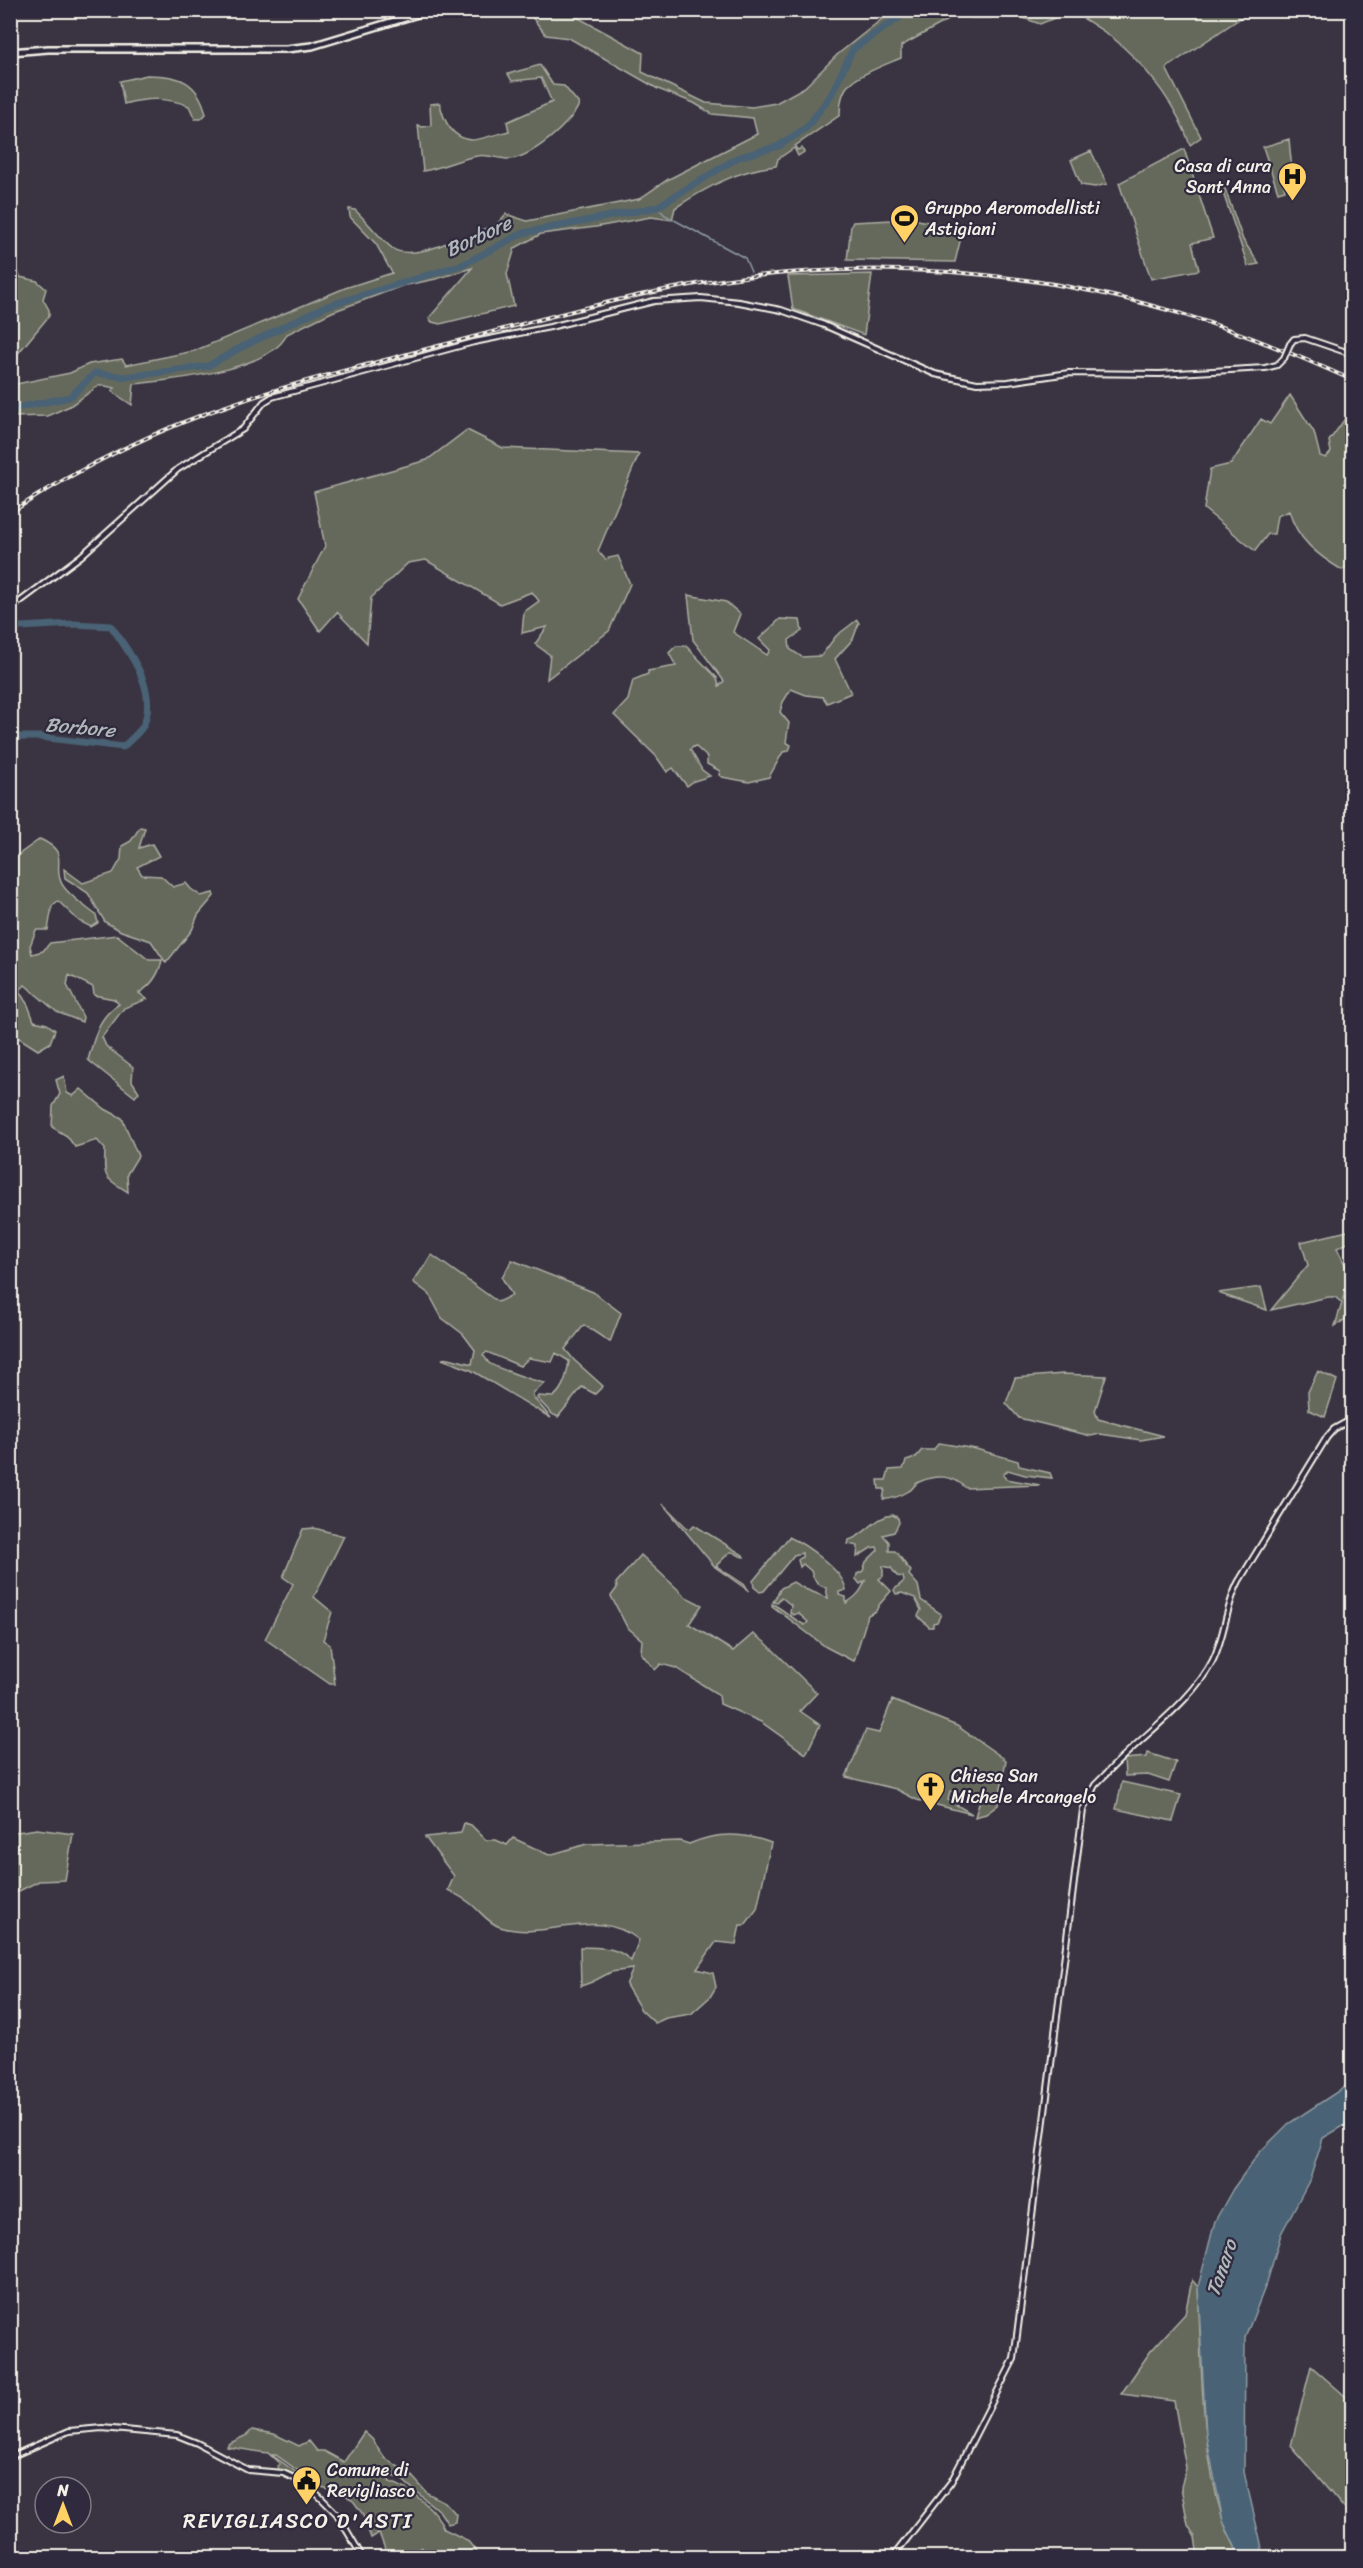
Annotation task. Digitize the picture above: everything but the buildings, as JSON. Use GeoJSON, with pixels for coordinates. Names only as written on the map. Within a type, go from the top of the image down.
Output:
{"type":"FeatureCollection","features":[{"type":"Feature","properties":{"kind":"main road"},"geometry":{"type":"LineString","coordinates":[[10,52],[48,48],[286,49],[329,42],[430,10]]}},
{"type":"Feature","properties":{"kind":"street"},"geometry":{"type":"LineString","coordinates":[[10,609],[81,556],[178,469],[243,429],[264,402],[272,397],[474,342],[550,327],[654,301],[710,299],[781,310],[824,325],[935,374],[977,383],[1008,382],[1069,373],[1160,374],[1275,366],[1284,358],[1294,339],[1305,338],[1353,354]]}},
{"type":"Feature","properties":{"kind":"street"},"geometry":{"type":"LineString","coordinates":[[892,2558],[951,2482],[1013,2364],[1083,1810],[1095,1785],[1205,1674],[1217,1650],[1232,1595],[1239,1581],[1327,1437],[1334,1429],[1353,1419]]}},
{"type":"Feature","properties":{"kind":"street"},"geometry":{"type":"LineString","coordinates":[[10,2457],[69,2431],[102,2428],[177,2435],[248,2470],[283,2473],[307,2484],[332,2507],[363,2558]]}},
{"type":"Feature","properties":{"kind":"shaded area"},"geometry":{"type":"Polygon","coordinates":[[[522,11],[566,11],[643,53],[642,72],[706,103],[752,107],[776,103],[805,87],[838,54],[892,11],[1071,11],[1040,24],[1012,14],[997,12],[991,18],[970,18],[968,12],[947,13],[948,20],[901,46],[901,58],[872,70],[851,83],[843,94],[840,115],[795,146],[797,150],[802,148],[804,152],[798,156],[794,148],[778,159],[776,166],[749,171],[699,193],[675,208],[672,220],[651,217],[541,234],[515,248],[507,274],[514,306],[440,324],[432,322],[429,318],[472,268],[402,286],[332,312],[287,334],[277,347],[262,357],[241,365],[194,376],[134,384],[132,405],[112,391],[115,388],[100,385],[70,406],[47,416],[11,417],[11,385],[70,373],[89,364],[122,359],[126,365],[194,351],[345,288],[392,273],[376,244],[350,217],[349,209],[355,210],[388,245],[398,251],[422,251],[453,240],[468,245],[479,231],[496,225],[506,214],[527,221],[639,199],[667,180],[757,134],[753,118],[712,114],[694,103],[658,89],[569,38],[546,35],[528,12],[522,11]]]}},
{"type":"Feature","properties":{"kind":"shaded area"},"geometry":{"type":"Polygon","coordinates":[[[1071,11],[1251,11],[1166,68],[1201,137],[1190,145],[1170,104],[1141,66],[1110,36],[1071,11]]]}},
{"type":"Feature","properties":{"kind":"shaded area"},"geometry":{"type":"Polygon","coordinates":[[[540,65],[553,85],[564,86],[579,104],[559,130],[538,147],[518,157],[509,159],[477,156],[423,171],[418,125],[431,126],[430,104],[440,103],[443,116],[450,128],[465,139],[475,140],[509,131],[507,122],[552,102],[541,78],[512,81],[508,74],[540,65]]]}},
{"type":"Feature","properties":{"kind":"shaded area"},"geometry":{"type":"Polygon","coordinates":[[[147,75],[169,76],[186,82],[198,94],[206,114],[201,119],[195,119],[189,106],[165,100],[124,104],[120,81],[147,75]]]}},
{"type":"Feature","properties":{"kind":"shaded area"},"geometry":{"type":"Polygon","coordinates":[[[1289,139],[1292,171],[1282,173],[1285,190],[1278,192],[1263,147],[1289,139]]]}},
{"type":"Feature","properties":{"kind":"shaded area"},"geometry":{"type":"Polygon","coordinates":[[[1184,149],[1213,238],[1192,243],[1199,270],[1151,279],[1119,183],[1184,149]]]}},
{"type":"Feature","properties":{"kind":"shaded area"},"geometry":{"type":"Polygon","coordinates":[[[1091,151],[1107,184],[1095,187],[1081,185],[1071,160],[1091,151]]]}},
{"type":"Feature","properties":{"kind":"shaded area"},"geometry":{"type":"Polygon","coordinates":[[[1223,183],[1243,240],[1259,264],[1248,266],[1220,184],[1223,183]]]}},
{"type":"Feature","properties":{"kind":"shaded area","name":"Gruppo Aeromodellisti Astigiani"},"geometry":{"type":"Polygon","coordinates":[[[913,219],[963,229],[955,262],[847,260],[853,222],[913,219]]]}},
{"type":"Feature","properties":{"kind":"shaded area"},"geometry":{"type":"Polygon","coordinates":[[[11,257],[17,258],[20,277],[37,281],[46,289],[43,299],[49,310],[49,316],[15,357],[11,367],[11,257]]]}},
{"type":"Feature","properties":{"kind":"shaded area"},"geometry":{"type":"Polygon","coordinates":[[[872,274],[864,335],[793,309],[788,276],[872,274]]]}},
{"type":"Feature","properties":{"kind":"shaded area"},"geometry":{"type":"Polygon","coordinates":[[[1290,395],[1314,432],[1320,456],[1326,458],[1331,452],[1329,441],[1352,409],[1352,562],[1342,570],[1309,545],[1297,530],[1289,511],[1277,516],[1274,534],[1268,534],[1255,551],[1204,509],[1210,469],[1231,464],[1261,419],[1270,424],[1290,395]]]}},
{"type":"Feature","properties":{"kind":"shaded area"},"geometry":{"type":"Polygon","coordinates":[[[467,430],[503,448],[639,454],[598,551],[605,559],[618,556],[630,584],[609,631],[547,679],[550,655],[535,644],[547,627],[522,633],[524,612],[539,601],[532,592],[500,604],[426,560],[408,563],[371,598],[367,643],[337,612],[320,631],[298,599],[325,546],[314,492],[427,460],[467,430]]]}},
{"type":"Feature","properties":{"kind":"shaded area"},"geometry":{"type":"Polygon","coordinates":[[[688,595],[726,602],[740,614],[733,632],[767,655],[770,650],[759,639],[780,619],[800,620],[802,631],[789,640],[790,649],[802,657],[821,656],[836,636],[857,620],[859,623],[853,639],[835,659],[851,693],[827,703],[823,697],[806,695],[791,689],[780,712],[789,723],[786,742],[791,745],[789,751],[783,752],[769,777],[749,782],[722,777],[719,775],[720,771],[707,764],[707,757],[695,746],[690,749],[702,770],[710,776],[687,786],[673,768],[667,772],[656,756],[614,715],[628,700],[633,680],[648,674],[648,671],[676,666],[669,653],[676,646],[686,646],[717,678],[719,686],[724,681],[693,640],[688,595]]]}},
{"type":"Feature","properties":{"kind":"shaded area"},"geometry":{"type":"Polygon","coordinates":[[[140,827],[145,828],[139,848],[152,844],[159,856],[137,867],[142,875],[161,876],[173,887],[186,883],[201,896],[213,893],[214,896],[198,915],[192,930],[166,963],[151,941],[121,931],[105,922],[88,893],[65,878],[64,869],[83,883],[113,873],[121,859],[122,846],[131,841],[140,827]]]}},
{"type":"Feature","properties":{"kind":"shaded area"},"geometry":{"type":"Polygon","coordinates":[[[40,839],[58,853],[59,875],[63,886],[96,915],[98,923],[91,927],[79,921],[58,901],[52,906],[48,930],[36,930],[30,946],[32,954],[43,951],[50,943],[117,935],[149,960],[162,960],[154,979],[139,993],[147,999],[124,1008],[102,1037],[106,1046],[133,1067],[132,1081],[139,1092],[135,1097],[88,1060],[95,1035],[102,1021],[119,1004],[114,999],[94,995],[93,987],[69,975],[67,985],[83,1017],[82,1022],[57,1012],[25,985],[19,991],[34,1021],[47,1024],[55,1030],[50,1043],[38,1050],[13,1034],[11,1037],[11,860],[40,839]]]}},
{"type":"Feature","properties":{"kind":"shaded area"},"geometry":{"type":"Polygon","coordinates":[[[64,1076],[67,1093],[73,1096],[81,1089],[105,1109],[122,1118],[138,1156],[127,1174],[128,1192],[107,1176],[105,1149],[97,1140],[75,1147],[67,1136],[52,1127],[53,1106],[60,1094],[56,1080],[64,1076]]]}},
{"type":"Feature","properties":{"kind":"shaded area"},"geometry":{"type":"Polygon","coordinates":[[[1352,1230],[1352,1241],[1337,1248],[1349,1273],[1343,1299],[1352,1294],[1352,1315],[1335,1326],[1342,1303],[1335,1297],[1271,1310],[1308,1265],[1301,1242],[1352,1230]]]}},
{"type":"Feature","properties":{"kind":"shaded area"},"geometry":{"type":"Polygon","coordinates":[[[432,1255],[498,1302],[512,1295],[502,1278],[512,1260],[593,1292],[621,1313],[610,1342],[584,1325],[565,1349],[603,1386],[595,1394],[582,1387],[558,1417],[552,1414],[537,1398],[538,1396],[553,1397],[557,1394],[564,1381],[569,1361],[556,1353],[552,1362],[529,1358],[520,1366],[487,1352],[483,1355],[493,1365],[545,1383],[533,1393],[533,1397],[551,1418],[471,1370],[442,1359],[449,1358],[472,1364],[475,1350],[463,1334],[442,1318],[429,1294],[413,1282],[432,1255]]]}},
{"type":"Feature","properties":{"kind":"shaded area"},"geometry":{"type":"Polygon","coordinates":[[[1261,1287],[1267,1310],[1218,1293],[1261,1287]]]}},
{"type":"Feature","properties":{"kind":"shaded area"},"geometry":{"type":"Polygon","coordinates":[[[1318,1371],[1337,1380],[1325,1417],[1309,1410],[1308,1392],[1318,1371]]]}},
{"type":"Feature","properties":{"kind":"shaded area"},"geometry":{"type":"Polygon","coordinates":[[[1063,1374],[1106,1376],[1095,1411],[1098,1419],[1164,1436],[1141,1440],[1100,1434],[1091,1436],[1019,1418],[1006,1403],[1015,1378],[1063,1374]]]}},
{"type":"Feature","properties":{"kind":"shaded area"},"geometry":{"type":"Polygon","coordinates":[[[939,1443],[976,1449],[1018,1461],[1019,1466],[1050,1473],[1052,1478],[1025,1475],[1008,1470],[1003,1475],[1006,1479],[1040,1485],[966,1488],[956,1480],[938,1477],[919,1482],[900,1496],[883,1499],[885,1489],[879,1489],[878,1480],[886,1480],[889,1470],[903,1469],[906,1461],[915,1458],[922,1450],[933,1450],[939,1443]]]}},
{"type":"Feature","properties":{"kind":"shaded area"},"geometry":{"type":"Polygon","coordinates":[[[663,1504],[686,1527],[690,1529],[694,1525],[743,1555],[744,1557],[730,1552],[716,1566],[745,1585],[749,1591],[715,1567],[663,1504]]]}},
{"type":"Feature","properties":{"kind":"shaded area"},"geometry":{"type":"Polygon","coordinates":[[[893,1515],[898,1518],[899,1523],[894,1532],[883,1535],[889,1542],[889,1551],[895,1551],[911,1571],[909,1575],[918,1585],[921,1600],[941,1614],[937,1622],[933,1623],[933,1627],[929,1627],[918,1616],[921,1610],[915,1598],[902,1593],[896,1594],[894,1590],[904,1581],[903,1577],[897,1576],[891,1568],[883,1566],[883,1576],[879,1579],[891,1591],[876,1611],[868,1615],[854,1661],[826,1647],[772,1606],[772,1604],[805,1625],[808,1622],[798,1613],[794,1615],[790,1613],[791,1605],[781,1597],[777,1603],[773,1602],[781,1588],[793,1582],[828,1598],[826,1588],[818,1584],[811,1571],[803,1564],[800,1567],[798,1560],[802,1557],[802,1553],[794,1555],[764,1591],[760,1592],[754,1587],[753,1581],[789,1537],[814,1552],[838,1575],[846,1590],[839,1592],[839,1595],[846,1597],[846,1603],[862,1588],[865,1581],[860,1584],[856,1579],[857,1574],[863,1571],[866,1562],[878,1550],[877,1547],[871,1548],[857,1557],[858,1546],[848,1544],[849,1540],[860,1535],[875,1522],[893,1515]]]}},
{"type":"Feature","properties":{"kind":"shaded area"},"geometry":{"type":"Polygon","coordinates":[[[314,1528],[344,1536],[314,1597],[332,1612],[323,1640],[330,1645],[335,1684],[330,1684],[265,1639],[293,1584],[283,1577],[303,1529],[314,1528]]]}},
{"type":"Feature","properties":{"kind":"shaded area"},"geometry":{"type":"Polygon","coordinates":[[[641,1555],[686,1597],[702,1605],[689,1624],[733,1651],[753,1634],[766,1643],[817,1693],[800,1711],[820,1725],[806,1754],[761,1722],[720,1704],[719,1695],[676,1668],[661,1664],[655,1670],[641,1653],[642,1640],[627,1627],[611,1596],[617,1588],[616,1583],[641,1555]]]}},
{"type":"Feature","properties":{"kind":"shaded area"},"geometry":{"type":"Polygon","coordinates":[[[892,1700],[957,1726],[1006,1760],[998,1805],[986,1814],[975,1817],[980,1800],[950,1791],[948,1800],[972,1814],[917,1800],[896,1789],[846,1777],[866,1730],[879,1733],[892,1700]]]}},
{"type":"Feature","properties":{"kind":"shaded area"},"geometry":{"type":"Polygon","coordinates":[[[1148,1753],[1176,1762],[1169,1782],[1148,1775],[1125,1776],[1124,1759],[1147,1757],[1148,1753]]]}},
{"type":"Feature","properties":{"kind":"shaded area"},"geometry":{"type":"Polygon","coordinates":[[[1122,1782],[1181,1795],[1173,1821],[1116,1809],[1122,1782]]]}},
{"type":"Feature","properties":{"kind":"shaded area"},"geometry":{"type":"Polygon","coordinates":[[[464,1823],[471,1825],[486,1840],[496,1840],[507,1845],[513,1838],[549,1855],[587,1844],[680,1841],[689,1844],[709,1837],[730,1835],[761,1839],[771,1843],[757,1909],[745,1925],[740,1925],[736,1944],[716,1942],[697,1969],[713,1973],[716,1987],[710,1997],[691,2014],[666,2018],[655,2023],[641,2010],[626,1985],[633,1969],[611,1972],[581,1986],[580,1947],[614,1950],[631,1961],[639,1940],[623,1930],[606,1925],[588,1924],[535,1930],[500,1927],[488,1920],[468,1902],[448,1890],[454,1876],[425,1837],[461,1833],[464,1823]]]}},
{"type":"Feature","properties":{"kind":"shaded area"},"geometry":{"type":"Polygon","coordinates":[[[11,1828],[17,1832],[37,1829],[73,1834],[65,1880],[39,1881],[11,1895],[11,1828]]]}},
{"type":"Feature","properties":{"kind":"shaded area"},"geometry":{"type":"Polygon","coordinates":[[[1192,2280],[1198,2287],[1203,2405],[1215,2492],[1223,2520],[1240,2557],[1198,2557],[1195,2537],[1188,2525],[1181,2487],[1186,2468],[1174,2401],[1121,2394],[1150,2352],[1185,2314],[1192,2280]]]}},
{"type":"Feature","properties":{"kind":"shaded area"},"geometry":{"type":"Polygon","coordinates":[[[1311,2366],[1352,2402],[1352,2507],[1343,2507],[1291,2446],[1311,2366]]]}},
{"type":"Feature","properties":{"kind":"shaded area"},"geometry":{"type":"Polygon","coordinates":[[[252,2430],[274,2434],[299,2446],[309,2441],[317,2451],[324,2451],[344,2462],[364,2432],[372,2439],[385,2458],[411,2475],[427,2493],[445,2502],[456,2514],[455,2522],[448,2524],[440,2512],[400,2478],[385,2475],[390,2482],[422,2500],[435,2514],[444,2529],[467,2540],[481,2557],[430,2557],[421,2547],[409,2557],[388,2557],[379,2533],[371,2538],[362,2513],[342,2492],[321,2487],[276,2455],[272,2455],[304,2478],[279,2470],[277,2466],[280,2464],[268,2453],[227,2447],[228,2444],[252,2430]]]}},
{"type":"Feature","properties":{"kind":"water","name":"Tanaro"},"geometry":{"type":"Polygon","coordinates":[[[1352,2082],[1352,2121],[1323,2138],[1310,2179],[1281,2234],[1267,2282],[1245,2338],[1244,2472],[1264,2557],[1240,2557],[1223,2521],[1206,2435],[1198,2287],[1215,2221],[1233,2189],[1259,2153],[1288,2124],[1352,2082]]]}},
{"type":"Feature","properties":{"kind":"waterway","name":"Borbore"},"geometry":{"type":"LineString","coordinates":[[10,406],[16,408],[70,397],[95,373],[125,377],[208,366],[324,307],[464,264],[523,233],[657,207],[739,157],[779,146],[807,127],[831,95],[853,49],[910,10]]}},
{"type":"Feature","properties":{"kind":"waterway","name":"Borbore"},"geometry":{"type":"LineString","coordinates":[[1024,10],[1045,16],[1053,10]]}},
{"type":"Feature","properties":{"kind":"waterway"},"geometry":{"type":"LineString","coordinates":[[657,207],[665,215],[745,258],[751,272]]}},
{"type":"Feature","properties":{"kind":"waterway","name":"Borbore"},"geometry":{"type":"LineString","coordinates":[[10,625],[21,627],[73,624],[111,626],[134,660],[145,686],[147,699],[147,713],[143,726],[123,747],[40,737],[10,737]]}},
{"type":"Feature","properties":{"kind":"railway"},"geometry":{"type":"LineString","coordinates":[[10,513],[94,463],[153,435],[268,392],[613,301],[722,280],[779,274],[836,270],[950,272],[1007,277],[1064,286],[1120,297],[1198,319],[1265,343],[1352,380]]}},
{"type":"Feature","properties":{"kind":"place","name":"Casa di cura Sant'Anna"},"geometry":{"type":"Point","coordinates":[1292,202]}},
{"type":"Feature","properties":{"kind":"place","name":"Gruppo Aeromodellisti Astigiani"},"geometry":{"type":"Point","coordinates":[904,244]}},
{"type":"Feature","properties":{"kind":"place","name":"Chiesa San Michele Arcangelo"},"geometry":{"type":"Point","coordinates":[930,1812]}},
{"type":"Feature","properties":{"kind":"place","name":"Comune di Revigliasco"},"geometry":{"type":"Point","coordinates":[306,2506]}},
{"type":"Feature","properties":{"kind":"district","name":"REVIGLIASCO D'ASTI"},"geometry":{"type":"Point","coordinates":[298,2521]}}]}
